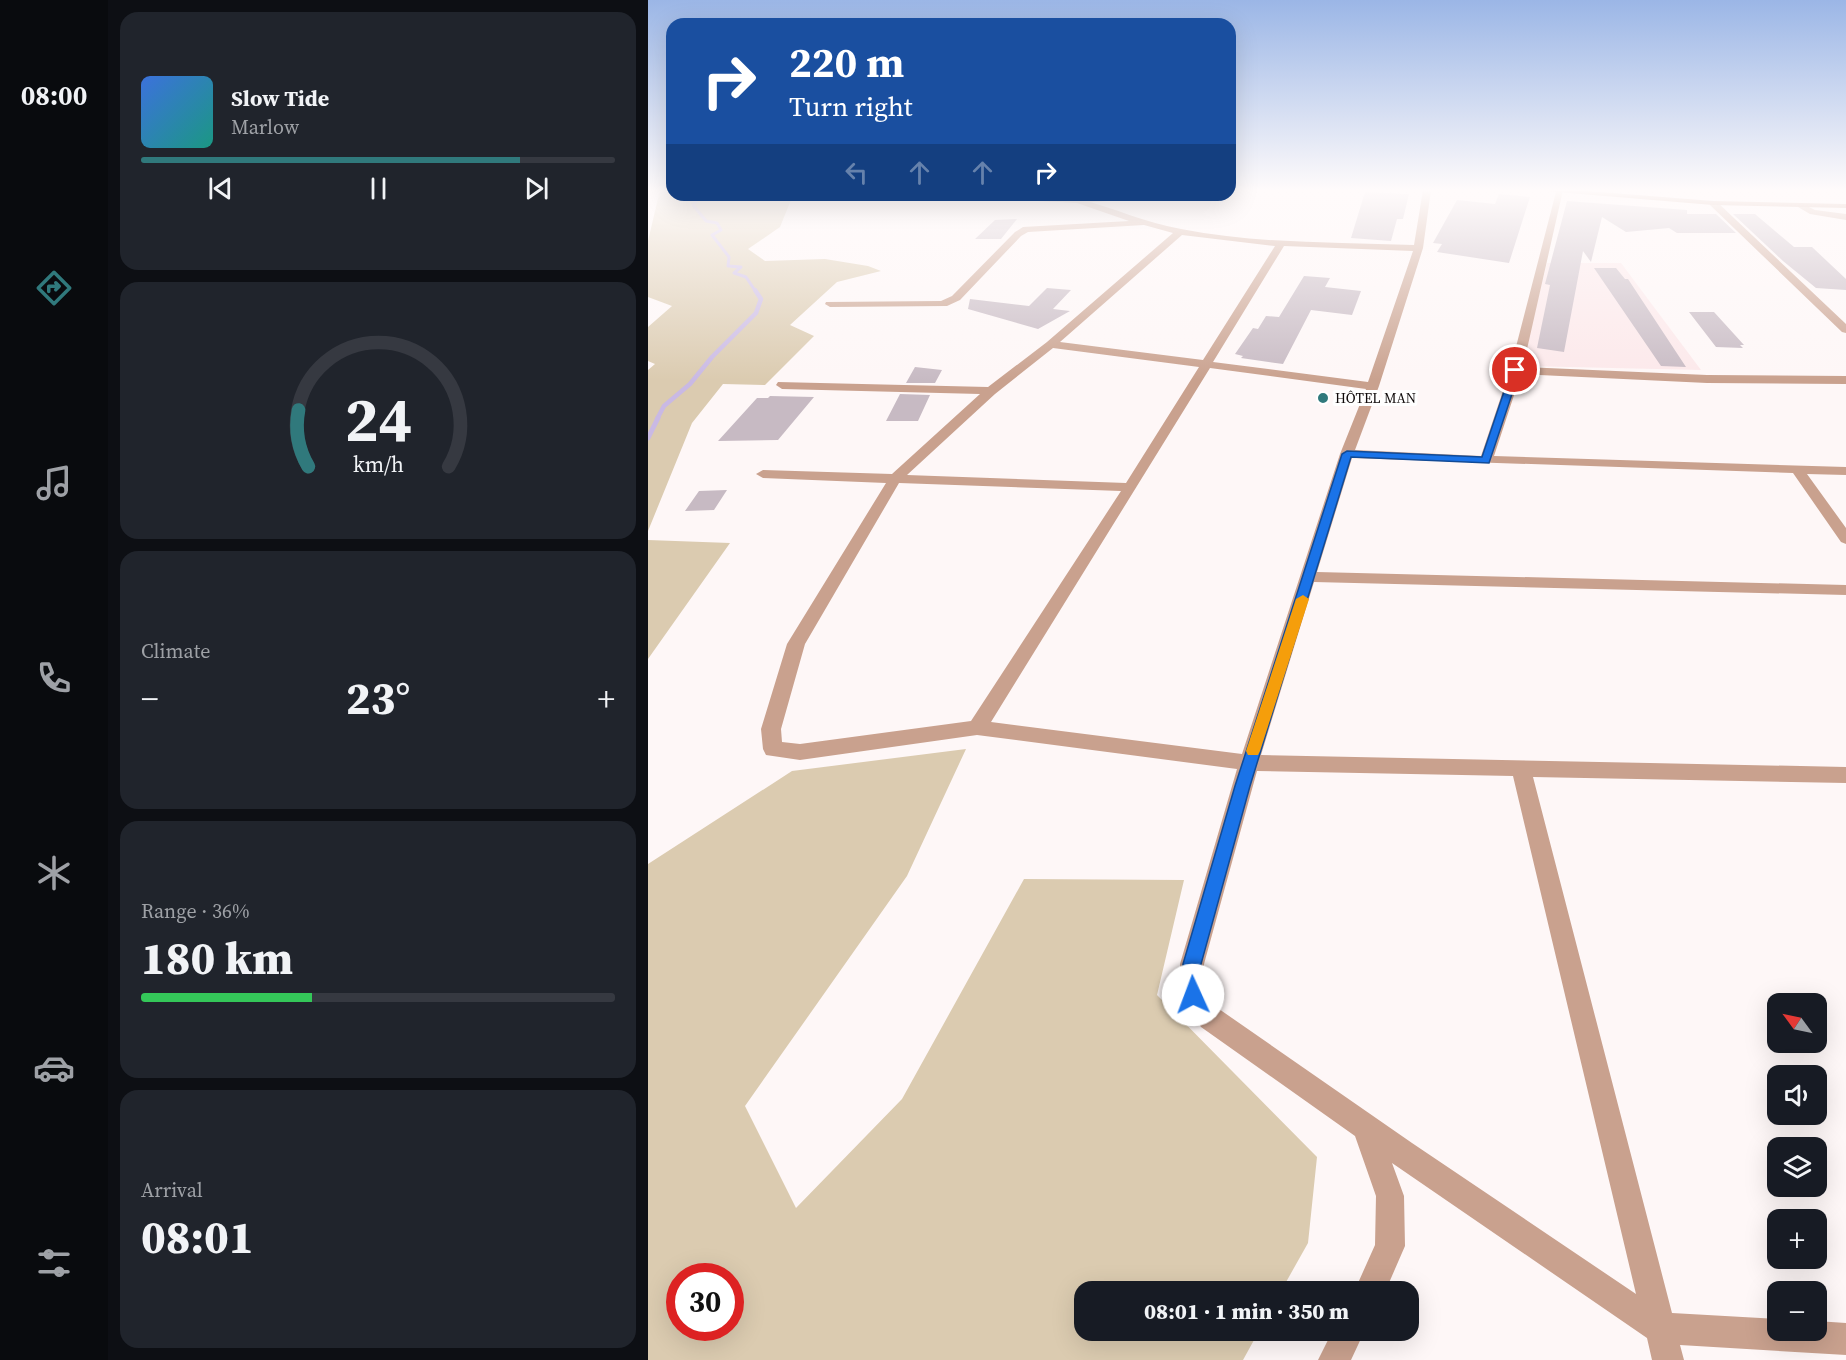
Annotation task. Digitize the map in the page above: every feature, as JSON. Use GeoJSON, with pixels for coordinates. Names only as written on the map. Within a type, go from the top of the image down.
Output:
{"type":"FeatureCollection","features":[{"type":"Feature","properties":{"kind":"street"},"geometry":{"type":"LineString","coordinates":[[830,304],[943,304],[956,298],[999,253]]}},
{"type":"Feature","properties":{"kind":"street"},"geometry":{"type":"LineString","coordinates":[[1155,253],[1052,344],[991,391],[894,480],[796,644],[771,729],[773,749],[800,752],[977,728],[1249,763],[1522,771],[1846,775]]}},
{"type":"Feature","properties":{"kind":"street"},"geometry":{"type":"LineString","coordinates":[[977,728],[1183,403],[1274,253]]}},
{"type":"Feature","properties":{"kind":"street"},"geometry":{"type":"LineString","coordinates":[[1416,253],[1373,386],[1347,454],[1310,577],[1249,763],[1192,964],[1193,995],[1210,1018],[1365,1127],[1660,1328],[1846,1339]]}},
{"type":"Feature","properties":{"kind":"street"},"geometry":{"type":"LineString","coordinates":[[1486,460],[1515,370],[1544,253]]}},
{"type":"Feature","properties":{"kind":"street"},"geometry":{"type":"LineString","coordinates":[[1766,253],[1846,330]]}},
{"type":"Feature","properties":{"kind":"street"},"geometry":{"type":"LineString","coordinates":[[1052,344],[1204,366],[1373,386]]}},
{"type":"Feature","properties":{"kind":"street"},"geometry":{"type":"LineString","coordinates":[[1515,370],[1707,379],[1846,380]]}},
{"type":"Feature","properties":{"kind":"street"},"geometry":{"type":"LineString","coordinates":[[782,385],[991,391]]}},
{"type":"Feature","properties":{"kind":"street"},"geometry":{"type":"LineString","coordinates":[[1347,454],[1846,471]]}},
{"type":"Feature","properties":{"kind":"street"},"geometry":{"type":"LineString","coordinates":[[1798,471],[1846,539]]}},
{"type":"Feature","properties":{"kind":"street"},"geometry":{"type":"LineString","coordinates":[[763,474],[1128,487]]}},
{"type":"Feature","properties":{"kind":"street"},"geometry":{"type":"LineString","coordinates":[[1310,577],[1846,590]]}},
{"type":"Feature","properties":{"kind":"street"},"geometry":{"type":"LineString","coordinates":[[1522,771],[1668,1360]]}},
{"type":"Feature","properties":{"kind":"street"},"geometry":{"type":"LineString","coordinates":[[1365,1127],[1390,1196],[1390,1246],[1374,1281]]}},
{"type":"Feature","properties":{"kind":"street"},"geometry":{"type":"LineString","coordinates":[[1334,1360],[1344,1341]]}},
{"type":"Feature","properties":{"kind":"shaded area"},"geometry":{"type":"Polygon","coordinates":[[[648,253],[754,253],[765,261],[825,259],[868,266],[881,271],[837,282],[790,325],[814,336],[765,385],[723,384],[692,423],[648,531],[648,370],[655,364],[648,361],[648,327],[672,306],[648,297],[648,253]]]}},
{"type":"Feature","properties":{"kind":"shaded area"},"geometry":{"type":"Polygon","coordinates":[[[1547,263],[1621,263],[1701,370],[1521,366],[1547,263]]]}},
{"type":"Feature","properties":{"kind":"shaded area"},"geometry":{"type":"Polygon","coordinates":[[[648,540],[730,543],[648,659],[648,540]]]}},
{"type":"Feature","properties":{"kind":"shaded area"},"geometry":{"type":"Polygon","coordinates":[[[966,749],[907,876],[745,1106],[796,1208],[902,1099],[1024,879],[1184,880],[1157,995],[1317,1157],[1308,1243],[1287,1281],[1074,1281],[1074,1341],[1253,1341],[1243,1360],[648,1360],[648,864],[792,771],[966,749]]]}},
{"type":"Feature","properties":{"kind":"building"},"geometry":{"type":"Polygon","coordinates":[[[1447,253],[1512,253],[1509,263],[1447,253]]]}},
{"type":"Feature","properties":{"kind":"building"},"geometry":{"type":"Polygon","coordinates":[[[1553,253],[1583,253],[1564,352],[1537,348],[1550,285],[1545,284],[1553,253]]]}},
{"type":"Feature","properties":{"kind":"building"},"geometry":{"type":"Polygon","coordinates":[[[1585,253],[1593,253],[1591,262],[1585,253]]]}},
{"type":"Feature","properties":{"kind":"building"},"geometry":{"type":"Polygon","coordinates":[[[1775,253],[1819,253],[1846,279],[1846,290],[1816,288],[1775,253]]]}},
{"type":"Feature","properties":{"kind":"building"},"geometry":{"type":"Polygon","coordinates":[[[1594,268],[1616,268],[1625,279],[1628,279],[1686,367],[1661,366],[1594,268]]]}},
{"type":"Feature","properties":{"kind":"building"},"geometry":{"type":"Polygon","coordinates":[[[1304,276],[1330,278],[1325,287],[1361,291],[1352,315],[1311,310],[1283,364],[1241,358],[1243,356],[1235,354],[1253,328],[1258,329],[1266,316],[1279,317],[1304,276]]]}},
{"type":"Feature","properties":{"kind":"building"},"geometry":{"type":"Polygon","coordinates":[[[1047,288],[1071,290],[1053,309],[1070,311],[1038,329],[968,309],[970,299],[1029,306],[1047,288]]]}},
{"type":"Feature","properties":{"kind":"building"},"geometry":{"type":"Polygon","coordinates":[[[1689,312],[1714,312],[1744,345],[1740,345],[1743,348],[1716,347],[1689,312]]]}},
{"type":"Feature","properties":{"kind":"building"},"geometry":{"type":"Polygon","coordinates":[[[915,367],[942,370],[935,383],[906,383],[915,367]]]}},
{"type":"Feature","properties":{"kind":"building"},"geometry":{"type":"Polygon","coordinates":[[[900,394],[930,395],[918,421],[886,421],[900,394]]]}},
{"type":"Feature","properties":{"kind":"building"},"geometry":{"type":"Polygon","coordinates":[[[814,397],[778,440],[718,441],[757,398],[814,397]]]}},
{"type":"Feature","properties":{"kind":"building"},"geometry":{"type":"Polygon","coordinates":[[[727,490],[714,510],[685,511],[699,491],[727,490]]]}},
{"type":"Feature","properties":{"kind":"waterway"},"geometry":{"type":"LineString","coordinates":[[726,253],[729,257],[728,266],[741,267],[734,273],[746,277],[756,292]]}},
{"type":"Feature","properties":{"kind":"waterway"},"geometry":{"type":"LineString","coordinates":[[657,419],[664,406],[690,384],[712,357],[756,313],[761,299],[755,290]]}},
{"type":"Feature","properties":{"kind":"waterway"},"geometry":{"type":"LineString","coordinates":[[648,438],[658,418]]}},
{"type":"Feature","properties":{"kind":"slow traffic"},"geometry":{"type":"LineString","coordinates":[[1253,751],[1303,599]]}},
{"type":"Feature","properties":{"kind":"place","name":"HÔTEL MAN"},"geometry":{"type":"Point","coordinates":[1323,398]}},
{"type":"Feature","properties":{"kind":"route"},"geometry":{"type":"LineString","coordinates":[[1193,995],[1192,964],[1242,786],[1310,577],[1347,454],[1486,460],[1515,370]]}}]}
